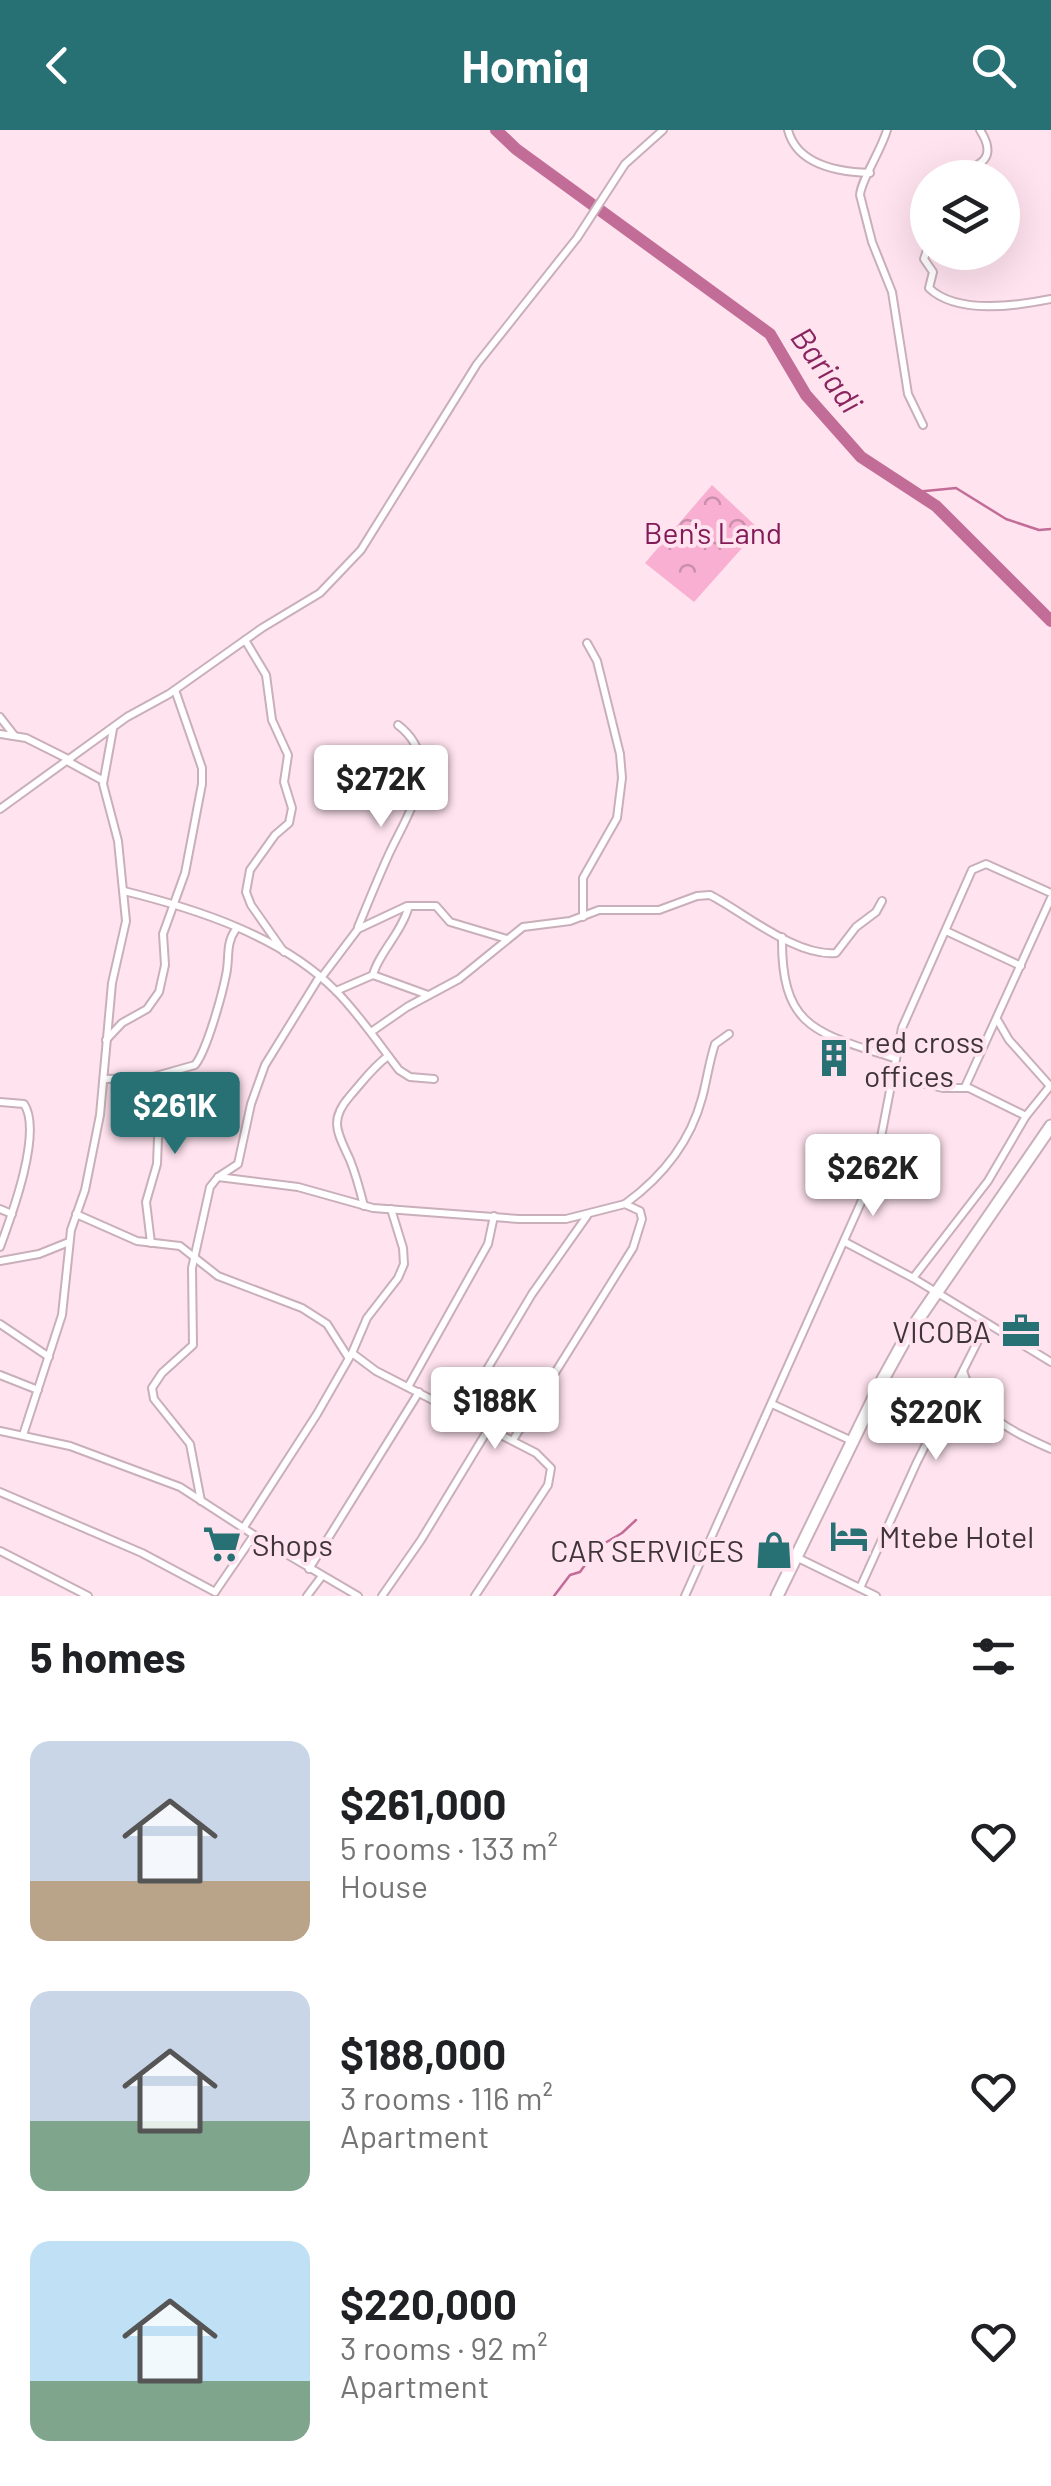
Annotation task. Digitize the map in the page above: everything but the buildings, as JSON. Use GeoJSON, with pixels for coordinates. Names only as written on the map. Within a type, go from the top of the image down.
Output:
{"type":"FeatureCollection","features":[{"type":"Feature","properties":{"kind":"highway"},"geometry":{"type":"LineString","coordinates":[[777,1596],[890,1365],[1051,1126]]}},
{"type":"Feature","properties":{"kind":"street"},"geometry":{"type":"LineString","coordinates":[[0,809],[144,705],[175,690],[320,593],[362,550],[476,364],[577,238],[625,164],[663,130]]}},
{"type":"Feature","properties":{"kind":"street"},"geometry":{"type":"LineString","coordinates":[[788,130],[798,152],[814,162],[870,173]]}},
{"type":"Feature","properties":{"kind":"street"},"geometry":{"type":"LineString","coordinates":[[887,130],[860,188],[864,215],[892,292],[902,372],[923,425]]}},
{"type":"Feature","properties":{"kind":"street"},"geometry":{"type":"LineString","coordinates":[[980,130],[986,139],[983,160]]}},
{"type":"Feature","properties":{"kind":"street"},"geometry":{"type":"LineString","coordinates":[[932,270],[929,288],[943,297],[998,305],[1051,299]]}},
{"type":"Feature","properties":{"kind":"street"},"geometry":{"type":"LineString","coordinates":[[245,640],[266,676],[272,720],[288,755],[284,782],[292,808],[288,823],[250,870],[246,892],[284,953]]}},
{"type":"Feature","properties":{"kind":"street"},"geometry":{"type":"LineString","coordinates":[[582,918],[583,878],[617,818],[622,778],[620,754],[596,661],[587,643]]}},
{"type":"Feature","properties":{"kind":"street"},"geometry":{"type":"LineString","coordinates":[[106,1041],[114,1029],[146,1010],[154,1000],[166,965],[164,934],[185,873],[202,784],[195,744],[175,690]]}},
{"type":"Feature","properties":{"kind":"street"},"geometry":{"type":"LineString","coordinates":[[0,717],[15,736]]}},
{"type":"Feature","properties":{"kind":"street"},"geometry":{"type":"LineString","coordinates":[[201,1500],[190,1444],[154,1398],[152,1388],[192,1345],[190,1284],[210,1187],[238,1164],[251,1104],[265,1065],[320,977],[358,929],[420,786],[418,748],[398,725]]}},
{"type":"Feature","properties":{"kind":"street"},"geometry":{"type":"LineString","coordinates":[[23,1436],[64,1302],[69,1242],[89,1175],[100,1115],[112,983],[126,921],[118,841],[103,781],[113,728]]}},
{"type":"Feature","properties":{"kind":"street"},"geometry":{"type":"LineString","coordinates":[[0,734],[46,746],[103,781]]}},
{"type":"Feature","properties":{"kind":"street"},"geometry":{"type":"LineString","coordinates":[[686,1596],[844,1242],[877,1158],[894,1058],[916,994],[972,870],[986,864],[1051,896],[965,1087]]}},
{"type":"Feature","properties":{"kind":"street"},"geometry":{"type":"LineString","coordinates":[[124,892],[176,906],[284,953],[336,991],[410,1077],[434,1080]]}},
{"type":"Feature","properties":{"kind":"street"},"geometry":{"type":"LineString","coordinates":[[370,1032],[459,979],[523,927],[534,924],[582,918],[599,910],[659,910],[697,896],[710,896],[782,938],[816,952],[836,953],[882,901]]}},
{"type":"Feature","properties":{"kind":"street"},"geometry":{"type":"LineString","coordinates":[[358,929],[409,906],[433,906],[450,922],[508,939]]}},
{"type":"Feature","properties":{"kind":"street"},"geometry":{"type":"LineString","coordinates":[[373,976],[402,928],[409,906]]}},
{"type":"Feature","properties":{"kind":"street"},"geometry":{"type":"LineString","coordinates":[[104,1079],[148,1078],[195,1065],[206,1047],[227,974],[228,944],[236,929]]}},
{"type":"Feature","properties":{"kind":"street"},"geometry":{"type":"LineString","coordinates":[[946,931],[1021,966]]}},
{"type":"Feature","properties":{"kind":"street"},"geometry":{"type":"LineString","coordinates":[[782,938],[784,982],[798,1014],[836,1038],[894,1058]]}},
{"type":"Feature","properties":{"kind":"street"},"geometry":{"type":"LineString","coordinates":[[336,991],[373,976],[430,995]]}},
{"type":"Feature","properties":{"kind":"street"},"geometry":{"type":"LineString","coordinates":[[913,1278],[988,1181],[1026,1116],[1050,1085],[1009,1040],[998,1020]]}},
{"type":"Feature","properties":{"kind":"street"},"geometry":{"type":"LineString","coordinates":[[218,1178],[298,1187],[364,1206],[392,1209],[547,1220],[588,1215],[625,1204],[659,1177],[696,1116],[715,1044],[729,1034]]}},
{"type":"Feature","properties":{"kind":"street"},"geometry":{"type":"LineString","coordinates":[[986,1045],[1009,1040]]}},
{"type":"Feature","properties":{"kind":"street"},"geometry":{"type":"LineString","coordinates":[[364,1206],[339,1140],[337,1118],[363,1077],[388,1056]]}},
{"type":"Feature","properties":{"kind":"street"},"geometry":{"type":"LineString","coordinates":[[151,1243],[146,1202],[157,1164],[158,1138],[177,1072]]}},
{"type":"Feature","properties":{"kind":"street"},"geometry":{"type":"LineString","coordinates":[[891,1076],[943,1088],[965,1087],[1026,1116]]}},
{"type":"Feature","properties":{"kind":"street"},"geometry":{"type":"LineString","coordinates":[[0,1102],[24,1104],[28,1110],[25,1170],[0,1247]]}},
{"type":"Feature","properties":{"kind":"street"},"geometry":{"type":"LineString","coordinates":[[513,1440],[633,1248],[642,1215],[634,1206],[625,1204]]}},
{"type":"Feature","properties":{"kind":"street"},"geometry":{"type":"LineString","coordinates":[[0,1209],[12,1214]]}},
{"type":"Feature","properties":{"kind":"street"},"geometry":{"type":"LineString","coordinates":[[244,1527],[318,1414],[367,1318],[398,1278],[404,1264],[401,1233],[392,1209]]}},
{"type":"Feature","properties":{"kind":"street"},"geometry":{"type":"LineString","coordinates":[[76,1214],[124,1237],[171,1244],[194,1255],[218,1276],[302,1308],[338,1336],[350,1356],[548,1462],[550,1480],[475,1596]]}},
{"type":"Feature","properties":{"kind":"street"},"geometry":{"type":"LineString","coordinates":[[461,1413],[526,1304],[588,1215]]}},
{"type":"Feature","properties":{"kind":"street"},"geometry":{"type":"LineString","coordinates":[[408,1387],[488,1244],[494,1216]]}},
{"type":"Feature","properties":{"kind":"street"},"geometry":{"type":"LineString","coordinates":[[0,1261],[39,1254],[69,1242]]}},
{"type":"Feature","properties":{"kind":"street"},"geometry":{"type":"LineString","coordinates":[[844,1242],[913,1278],[1051,1362]]}},
{"type":"Feature","properties":{"kind":"street"},"geometry":{"type":"LineString","coordinates":[[0,1324],[48,1356]]}},
{"type":"Feature","properties":{"kind":"street"},"geometry":{"type":"LineString","coordinates":[[860,1588],[986,1325]]}},
{"type":"Feature","properties":{"kind":"street"},"geometry":{"type":"LineString","coordinates":[[963,1369],[978,1405],[1006,1429],[1051,1449]]}},
{"type":"Feature","properties":{"kind":"street"},"geometry":{"type":"LineString","coordinates":[[0,1375],[38,1390]]}},
{"type":"Feature","properties":{"kind":"street"},"geometry":{"type":"LineString","coordinates":[[309,1569],[419,1392]]}},
{"type":"Feature","properties":{"kind":"street"},"geometry":{"type":"LineString","coordinates":[[772,1404],[852,1441]]}},
{"type":"Feature","properties":{"kind":"street"},"geometry":{"type":"LineString","coordinates":[[382,1596],[464,1474],[489,1428]]}},
{"type":"Feature","properties":{"kind":"street"},"geometry":{"type":"LineString","coordinates":[[0,1431],[70,1446],[180,1487],[254,1536],[358,1596]]}},
{"type":"Feature","properties":{"kind":"street"},"geometry":{"type":"LineString","coordinates":[[0,1492],[142,1553],[214,1594],[254,1536]]}},
{"type":"Feature","properties":{"kind":"street"},"geometry":{"type":"LineString","coordinates":[[0,1551],[88,1596]]}},
{"type":"Feature","properties":{"kind":"street"},"geometry":{"type":"LineString","coordinates":[[796,1556],[876,1596]]}},
{"type":"Feature","properties":{"kind":"street"},"geometry":{"type":"LineString","coordinates":[[308,1596],[322,1576]]}},
{"type":"Feature","properties":{"kind":"green space","name":"Ben's Land"},"geometry":{"type":"Polygon","coordinates":[[[712,485],[759,529],[694,602],[645,563],[712,485]]]}},
{"type":"Feature","properties":{"kind":"waterway","name":"Bariadi"},"geometry":{"type":"LineString","coordinates":[[496,130],[516,149],[770,334],[806,395],[861,457],[936,506],[1051,621]]}},
{"type":"Feature","properties":{"kind":"waterway"},"geometry":{"type":"LineString","coordinates":[[915,492],[956,488],[1006,519],[1039,530],[1051,529]]}},
{"type":"Feature","properties":{"kind":"waterway"},"geometry":{"type":"LineString","coordinates":[[554,1596],[570,1575],[580,1572],[598,1547],[636,1520]]}},
{"type":"Feature","properties":{"kind":"place","name":"red cross offices"},"geometry":{"type":"Point","coordinates":[834,1058]}},
{"type":"Feature","properties":{"kind":"place","name":"VICOBA"},"geometry":{"type":"Point","coordinates":[1021,1331]}},
{"type":"Feature","properties":{"kind":"place","name":"Mtebe Hotel"},"geometry":{"type":"Point","coordinates":[849,1536]}},
{"type":"Feature","properties":{"kind":"place","name":"Shops"},"geometry":{"type":"Point","coordinates":[222,1544]}},
{"type":"Feature","properties":{"kind":"place","name":"CAR SERVICES"},"geometry":{"type":"Point","coordinates":[774,1550]}}]}
